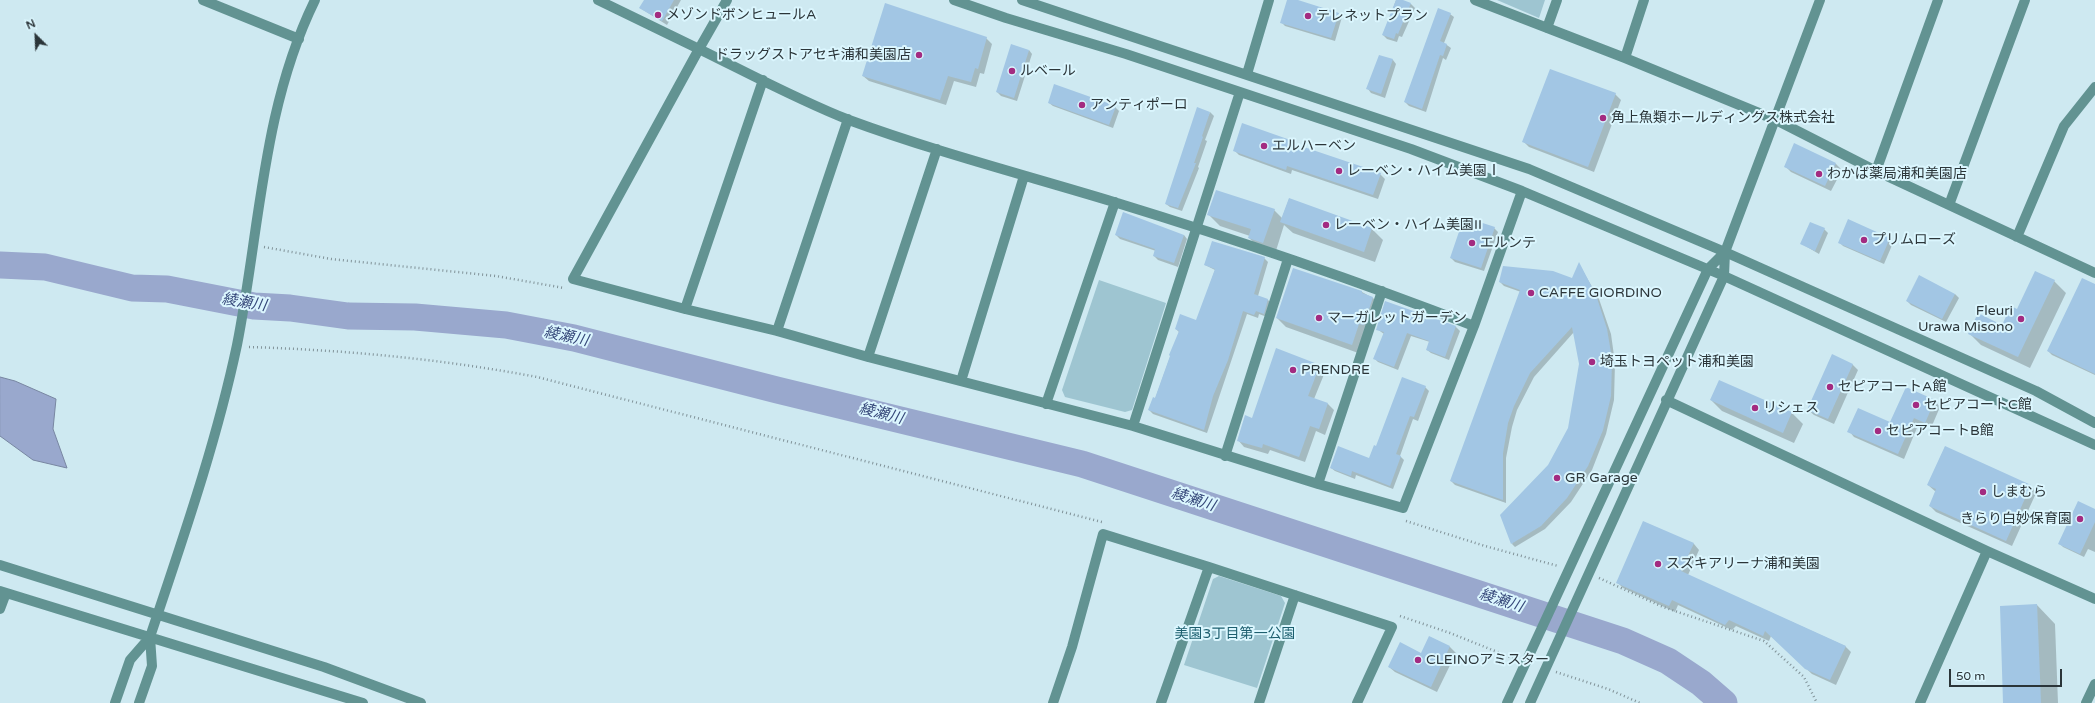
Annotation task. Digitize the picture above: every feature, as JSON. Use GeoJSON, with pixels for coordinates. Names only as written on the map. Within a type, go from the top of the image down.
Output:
{"type":"FeatureCollection","features":[{"type":"Feature","properties":{"kind":"street"},"geometry":{"type":"LineString","coordinates":[[203,0],[299,39]]}},
{"type":"Feature","properties":{"kind":"street"},"geometry":{"type":"LineString","coordinates":[[115,703],[130,660],[150,637],[216,435],[237,345],[250,257],[275,112],[299,39],[315,0]]}},
{"type":"Feature","properties":{"kind":"street"},"geometry":{"type":"LineString","coordinates":[[598,0],[763,80],[848,119],[937,149],[1115,202],[1288,259],[1382,291],[1474,326]]}},
{"type":"Feature","properties":{"kind":"street"},"geometry":{"type":"LineString","coordinates":[[727,0],[573,279],[685,309],[777,331],[868,357],[1133,426],[1225,456],[1403,508],[1474,326],[1522,191]]}},
{"type":"Feature","properties":{"kind":"street"},"geometry":{"type":"LineString","coordinates":[[954,0],[1411,149],[1522,191],[1724,276],[2095,446]]}},
{"type":"Feature","properties":{"kind":"street"},"geometry":{"type":"LineString","coordinates":[[1022,0],[1529,169],[1725,252],[2036,391],[2095,423]]}},
{"type":"Feature","properties":{"kind":"street"},"geometry":{"type":"LineString","coordinates":[[1247,74],[1270,0]]}},
{"type":"Feature","properties":{"kind":"street"},"geometry":{"type":"LineString","coordinates":[[1476,0],[1626,58],[1776,120],[1876,171],[2095,273]]}},
{"type":"Feature","properties":{"kind":"street"},"geometry":{"type":"LineString","coordinates":[[1547,28],[1557,0]]}},
{"type":"Feature","properties":{"kind":"street"},"geometry":{"type":"LineString","coordinates":[[1626,58],[1644,0]]}},
{"type":"Feature","properties":{"kind":"street"},"geometry":{"type":"LineString","coordinates":[[1530,703],[1551,669],[1585,584],[1666,400],[1724,276],[1725,252],[1820,0]]}},
{"type":"Feature","properties":{"kind":"street"},"geometry":{"type":"LineString","coordinates":[[1876,171],[1938,0]]}},
{"type":"Feature","properties":{"kind":"street"},"geometry":{"type":"LineString","coordinates":[[1949,205],[2025,0]]}},
{"type":"Feature","properties":{"kind":"street"},"geometry":{"type":"LineString","coordinates":[[685,309],[763,80]]}},
{"type":"Feature","properties":{"kind":"street"},"geometry":{"type":"LineString","coordinates":[[2017,237],[2064,126],[2095,87]]}},
{"type":"Feature","properties":{"kind":"street"},"geometry":{"type":"LineString","coordinates":[[1133,426],[1240,92]]}},
{"type":"Feature","properties":{"kind":"street"},"geometry":{"type":"LineString","coordinates":[[777,331],[848,119]]}},
{"type":"Feature","properties":{"kind":"street"},"geometry":{"type":"LineString","coordinates":[[868,357],[937,149]]}},
{"type":"Feature","properties":{"kind":"street"},"geometry":{"type":"LineString","coordinates":[[961,381],[1024,176]]}},
{"type":"Feature","properties":{"kind":"street"},"geometry":{"type":"LineString","coordinates":[[1046,404],[1115,202]]}},
{"type":"Feature","properties":{"kind":"street"},"geometry":{"type":"LineString","coordinates":[[1507,703],[1525,659],[1708,269],[1725,252]]}},
{"type":"Feature","properties":{"kind":"street"},"geometry":{"type":"LineString","coordinates":[[1225,456],[1288,259]]}},
{"type":"Feature","properties":{"kind":"street"},"geometry":{"type":"LineString","coordinates":[[1318,484],[1382,291]]}},
{"type":"Feature","properties":{"kind":"street"},"geometry":{"type":"LineString","coordinates":[[1666,400],[1987,551],[2095,599]]}},
{"type":"Feature","properties":{"kind":"street"},"geometry":{"type":"LineString","coordinates":[[1053,703],[1072,647],[1103,534],[1209,566],[1392,627],[1357,703]]}},
{"type":"Feature","properties":{"kind":"street"},"geometry":{"type":"LineString","coordinates":[[1920,703],[1987,551]]}},
{"type":"Feature","properties":{"kind":"street"},"geometry":{"type":"LineString","coordinates":[[0,565],[324,667],[421,703]]}},
{"type":"Feature","properties":{"kind":"street"},"geometry":{"type":"LineString","coordinates":[[1161,703],[1209,566]]}},
{"type":"Feature","properties":{"kind":"street"},"geometry":{"type":"LineString","coordinates":[[0,609],[3,592],[363,703]]}},
{"type":"Feature","properties":{"kind":"street"},"geometry":{"type":"LineString","coordinates":[[1259,703],[1295,595]]}},
{"type":"Feature","properties":{"kind":"street"},"geometry":{"type":"LineString","coordinates":[[139,703],[152,666],[150,637]]}},
{"type":"Feature","properties":{"kind":"street"},"geometry":{"type":"LineString","coordinates":[[2086,703],[2095,684]]}},
{"type":"Feature","properties":{"kind":"path"},"geometry":{"type":"LineString","coordinates":[[252,246],[332,259],[496,276],[567,289]]}},
{"type":"Feature","properties":{"kind":"path"},"geometry":{"type":"LineString","coordinates":[[237,345],[311,349],[469,366],[537,377],[1105,523]]}},
{"type":"Feature","properties":{"kind":"path"},"geometry":{"type":"LineString","coordinates":[[1402,520],[1566,572]]}},
{"type":"Feature","properties":{"kind":"path"},"geometry":{"type":"LineString","coordinates":[[1599,578],[1663,607],[1764,641],[1804,677],[1816,703]]}},
{"type":"Feature","properties":{"kind":"path"},"geometry":{"type":"LineString","coordinates":[[1394,614],[1525,659]]}},
{"type":"Feature","properties":{"kind":"path"},"geometry":{"type":"LineString","coordinates":[[1551,669],[1608,689],[1640,703]]}},
{"type":"Feature","properties":{"kind":"green space"},"geometry":{"type":"Polygon","coordinates":[[[1497,0],[1545,0],[1539,18],[1497,0]]]}},
{"type":"Feature","properties":{"kind":"green space"},"geometry":{"type":"Polygon","coordinates":[[[1099,280],[1166,303],[1132,410],[1125,412],[1065,397],[1062,390],[1099,280]]]}},
{"type":"Feature","properties":{"kind":"green space","name":"美園3丁目第一公園"},"geometry":{"type":"Polygon","coordinates":[[[1219,576],[1281,596],[1285,603],[1257,688],[1184,665],[1213,579],[1219,576]]]}},
{"type":"Feature","properties":{"kind":"shaded area"},"geometry":{"type":"Polygon","coordinates":[[[0,377],[15,381],[56,399],[53,429],[67,468],[33,460],[0,436],[0,377]]]}},
{"type":"Feature","properties":{"kind":"building","name":"メゾンドボンヒュールA"},"geometry":{"type":"Polygon","coordinates":[[[644,0],[674,0],[662,21],[639,8],[644,0]]]}},
{"type":"Feature","properties":{"kind":"building"},"geometry":{"type":"Polygon","coordinates":[[[1287,0],[1298,0],[1339,13],[1331,38],[1280,23],[1287,0]]]}},
{"type":"Feature","properties":{"kind":"building"},"geometry":{"type":"Polygon","coordinates":[[[1396,0],[1403,0],[1411,3],[1398,34],[1396,33],[1394,39],[1382,35],[1396,0]]]}},
{"type":"Feature","properties":{"kind":"building"},"geometry":{"type":"Polygon","coordinates":[[[885,3],[987,37],[978,69],[975,68],[971,82],[948,76],[940,100],[862,76],[885,3]]]}},
{"type":"Feature","properties":{"kind":"building"},"geometry":{"type":"Polygon","coordinates":[[[1438,8],[1451,13],[1440,41],[1447,44],[1443,56],[1440,55],[1422,109],[1404,102],[1438,8]]]}},
{"type":"Feature","properties":{"kind":"building","name":"ルベール"},"geometry":{"type":"Polygon","coordinates":[[[1011,44],[1029,50],[1014,98],[996,92],[1011,44]]]}},
{"type":"Feature","properties":{"kind":"building"},"geometry":{"type":"Polygon","coordinates":[[[1379,55],[1393,59],[1381,94],[1366,89],[1379,55]]]}},
{"type":"Feature","properties":{"kind":"building"},"geometry":{"type":"Polygon","coordinates":[[[1550,69],[1616,93],[1588,167],[1522,142],[1550,69]]]}},
{"type":"Feature","properties":{"kind":"building","name":"アンティポーロ"},"geometry":{"type":"Polygon","coordinates":[[[1054,84],[1116,106],[1109,125],[1048,103],[1054,84]]]}},
{"type":"Feature","properties":{"kind":"building"},"geometry":{"type":"Polygon","coordinates":[[[1197,107],[1210,112],[1194,163],[1196,163],[1178,208],[1165,204],[1197,107]]]}},
{"type":"Feature","properties":{"kind":"building"},"geometry":{"type":"Polygon","coordinates":[[[1242,123],[1296,142],[1295,144],[1381,173],[1373,195],[1287,166],[1286,170],[1233,151],[1242,123]]]}},
{"type":"Feature","properties":{"kind":"building"},"geometry":{"type":"Polygon","coordinates":[[[1794,143],[1836,163],[1825,186],[1784,167],[1794,143]]]}},
{"type":"Feature","properties":{"kind":"building"},"geometry":{"type":"Polygon","coordinates":[[[1216,190],[1275,209],[1263,243],[1248,238],[1251,229],[1207,215],[1216,190]]]}},
{"type":"Feature","properties":{"kind":"building","name":"レーベン・ハイム美園II"},"geometry":{"type":"Polygon","coordinates":[[[1289,198],[1372,228],[1364,252],[1280,222],[1289,198]]]}},
{"type":"Feature","properties":{"kind":"building"},"geometry":{"type":"Polygon","coordinates":[[[1123,212],[1184,235],[1174,263],[1153,256],[1155,249],[1115,235],[1123,212]]]}},
{"type":"Feature","properties":{"kind":"building","name":"エルンテ"},"geometry":{"type":"Polygon","coordinates":[[[1464,217],[1495,227],[1481,268],[1450,258],[1464,217]]]}},
{"type":"Feature","properties":{"kind":"building","name":"プリムローズ"},"geometry":{"type":"Polygon","coordinates":[[[1848,219],[1890,238],[1880,261],[1838,243],[1848,219]]]}},
{"type":"Feature","properties":{"kind":"building"},"geometry":{"type":"Polygon","coordinates":[[[1810,222],[1825,228],[1815,251],[1800,244],[1810,222]]]}},
{"type":"Feature","properties":{"kind":"building"},"geometry":{"type":"Polygon","coordinates":[[[1212,241],[1265,257],[1254,294],[1268,299],[1264,314],[1256,311],[1254,315],[1243,311],[1228,360],[1213,396],[1204,430],[1148,410],[1153,397],[1155,398],[1170,356],[1169,355],[1179,331],[1175,329],[1180,314],[1196,320],[1215,269],[1204,265],[1212,241]]]}},
{"type":"Feature","properties":{"kind":"building"},"geometry":{"type":"Polygon","coordinates":[[[1579,262],[1596,295],[1607,329],[1612,359],[1611,396],[1603,430],[1588,466],[1567,498],[1541,526],[1511,544],[1500,515],[1548,465],[1568,428],[1579,364],[1572,327],[1530,373],[1514,406],[1508,423],[1503,453],[1503,500],[1450,481],[1520,290],[1499,282],[1503,266],[1553,271],[1572,278],[1579,262]]]}},
{"type":"Feature","properties":{"kind":"building"},"geometry":{"type":"Polygon","coordinates":[[[1293,268],[1362,291],[1362,293],[1373,297],[1364,325],[1359,324],[1352,345],[1276,318],[1293,268]]]}},
{"type":"Feature","properties":{"kind":"building","name":"Fleuri Urawa Misono"},"geometry":{"type":"Polygon","coordinates":[[[2035,271],[2055,280],[2018,357],[1968,334],[1978,313],[2002,325],[2011,306],[2017,309],[2035,271]]]}},
{"type":"Feature","properties":{"kind":"building"},"geometry":{"type":"Polygon","coordinates":[[[1919,275],[1955,294],[1942,319],[1906,301],[1919,275]]]}},
{"type":"Feature","properties":{"kind":"building"},"geometry":{"type":"Polygon","coordinates":[[[2082,278],[2095,284],[2095,374],[2047,351],[2082,278]]]}},
{"type":"Feature","properties":{"kind":"building"},"geometry":{"type":"Polygon","coordinates":[[[1385,301],[1456,326],[1445,357],[1426,350],[1429,341],[1407,333],[1394,367],[1373,359],[1384,332],[1376,330],[1385,301]]]}},
{"type":"Feature","properties":{"kind":"building"},"geometry":{"type":"Polygon","coordinates":[[[1276,348],[1320,365],[1308,396],[1328,403],[1319,429],[1310,426],[1299,457],[1263,444],[1262,448],[1237,441],[1245,415],[1252,418],[1276,348]]]}},
{"type":"Feature","properties":{"kind":"building","name":"セピアコートA館"},"geometry":{"type":"Polygon","coordinates":[[[1832,354],[1853,364],[1828,419],[1807,410],[1832,354]]]}},
{"type":"Feature","properties":{"kind":"building"},"geometry":{"type":"Polygon","coordinates":[[[1402,377],[1426,386],[1414,417],[1410,416],[1396,454],[1401,456],[1390,486],[1352,471],[1351,476],[1330,468],[1338,446],[1369,458],[1374,445],[1376,446],[1402,377]]]}},
{"type":"Feature","properties":{"kind":"building","name":"リシェス"},"geometry":{"type":"Polygon","coordinates":[[[1719,380],[1792,412],[1783,433],[1710,400],[1719,380]]]}},
{"type":"Feature","properties":{"kind":"building"},"geometry":{"type":"Polygon","coordinates":[[[1906,387],[1935,400],[1925,423],[1914,418],[1898,454],[1847,432],[1858,408],[1890,422],[1906,387]]]}},
{"type":"Feature","properties":{"kind":"building"},"geometry":{"type":"Polygon","coordinates":[[[1945,446],[2031,485],[2006,541],[1929,506],[1936,489],[1927,485],[1945,446]]]}},
{"type":"Feature","properties":{"kind":"building"},"geometry":{"type":"Polygon","coordinates":[[[2078,501],[2095,509],[2095,522],[2080,554],[2058,544],[2078,501]]]}},
{"type":"Feature","properties":{"kind":"building"},"geometry":{"type":"Polygon","coordinates":[[[1643,521],[1694,543],[1681,571],[1846,646],[1830,680],[1805,669],[1765,631],[1763,636],[1729,620],[1725,625],[1672,600],[1669,606],[1616,583],[1643,521]]]}},
{"type":"Feature","properties":{"kind":"building"},"geometry":{"type":"Polygon","coordinates":[[[2037,604],[2041,703],[2003,703],[2000,606],[2037,604]]]}},
{"type":"Feature","properties":{"kind":"building","name":"CLEINOアミスター"},"geometry":{"type":"Polygon","coordinates":[[[1429,636],[1450,646],[1431,687],[1388,667],[1400,642],[1421,653],[1429,636]]]}},
{"type":"Feature","properties":{"kind":"waterway","name":"綾瀬川"},"geometry":{"type":"LineString","coordinates":[[0,265],[45,267],[132,288],[167,289],[254,306],[290,308],[348,316],[415,317],[506,325],[574,338],[777,390],[1082,464],[1623,641],[1668,661],[1701,683],[1724,703]]}},
{"type":"Feature","properties":{"kind":"place","name":"メゾンドボンヒュールA"},"geometry":{"type":"Point","coordinates":[658,15]}},
{"type":"Feature","properties":{"kind":"place","name":"テレネットプラン"},"geometry":{"type":"Point","coordinates":[1308,16]}},
{"type":"Feature","properties":{"kind":"place","name":"ドラッグストアセキ浦和美園店"},"geometry":{"type":"Point","coordinates":[919,55]}},
{"type":"Feature","properties":{"kind":"place","name":"ルベール"},"geometry":{"type":"Point","coordinates":[1012,71]}},
{"type":"Feature","properties":{"kind":"place","name":"アンティポーロ"},"geometry":{"type":"Point","coordinates":[1082,105]}},
{"type":"Feature","properties":{"kind":"place","name":"角上魚類ホールディングス株式会社"},"geometry":{"type":"Point","coordinates":[1603,118]}},
{"type":"Feature","properties":{"kind":"place","name":"エルハーベン"},"geometry":{"type":"Point","coordinates":[1264,146]}},
{"type":"Feature","properties":{"kind":"place","name":"レーベン・ハイム美園Ⅰ"},"geometry":{"type":"Point","coordinates":[1339,171]}},
{"type":"Feature","properties":{"kind":"place","name":"わかば薬局浦和美園店"},"geometry":{"type":"Point","coordinates":[1819,174]}},
{"type":"Feature","properties":{"kind":"place","name":"レーベン・ハイム美園II"},"geometry":{"type":"Point","coordinates":[1326,225]}},
{"type":"Feature","properties":{"kind":"place","name":"プリムローズ"},"geometry":{"type":"Point","coordinates":[1864,240]}},
{"type":"Feature","properties":{"kind":"place","name":"エルンテ"},"geometry":{"type":"Point","coordinates":[1472,243]}},
{"type":"Feature","properties":{"kind":"place","name":"CAFFE GIORDINO"},"geometry":{"type":"Point","coordinates":[1531,293]}},
{"type":"Feature","properties":{"kind":"place","name":"マーガレットガーデン"},"geometry":{"type":"Point","coordinates":[1319,318]}},
{"type":"Feature","properties":{"kind":"place","name":"Fleuri Urawa Misono"},"geometry":{"type":"Point","coordinates":[2021,319]}},
{"type":"Feature","properties":{"kind":"place","name":"埼玉トヨペット浦和美園"},"geometry":{"type":"Point","coordinates":[1592,362]}},
{"type":"Feature","properties":{"kind":"place","name":"PRENDRE"},"geometry":{"type":"Point","coordinates":[1293,370]}},
{"type":"Feature","properties":{"kind":"place","name":"セピアコートA館"},"geometry":{"type":"Point","coordinates":[1830,387]}},
{"type":"Feature","properties":{"kind":"place","name":"セピアコートC館"},"geometry":{"type":"Point","coordinates":[1916,405]}},
{"type":"Feature","properties":{"kind":"place","name":"リシェス"},"geometry":{"type":"Point","coordinates":[1755,408]}},
{"type":"Feature","properties":{"kind":"place","name":"セピアコートB館"},"geometry":{"type":"Point","coordinates":[1878,431]}},
{"type":"Feature","properties":{"kind":"place","name":"GR Garage"},"geometry":{"type":"Point","coordinates":[1557,478]}},
{"type":"Feature","properties":{"kind":"place","name":"しまむら"},"geometry":{"type":"Point","coordinates":[1983,492]}},
{"type":"Feature","properties":{"kind":"place","name":"きらり白妙保育園"},"geometry":{"type":"Point","coordinates":[2080,519]}},
{"type":"Feature","properties":{"kind":"place","name":"スズキアリーナ浦和美園"},"geometry":{"type":"Point","coordinates":[1658,564]}},
{"type":"Feature","properties":{"kind":"place","name":"CLEINOアミスター"},"geometry":{"type":"Point","coordinates":[1418,660]}}]}
